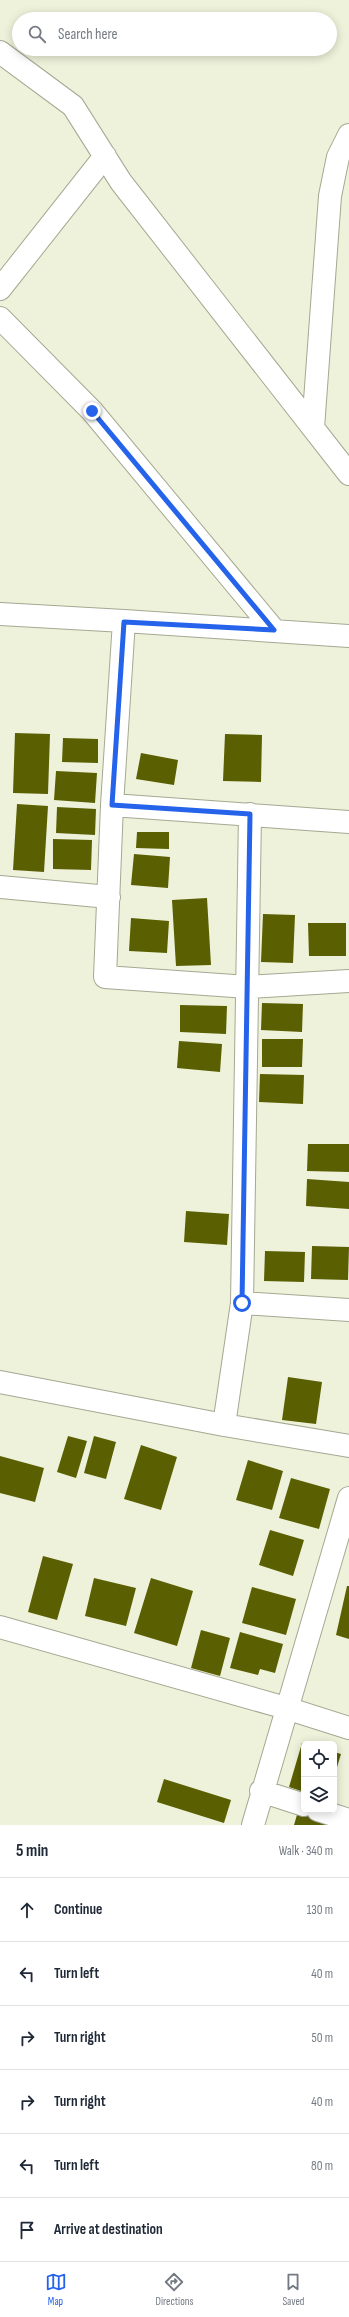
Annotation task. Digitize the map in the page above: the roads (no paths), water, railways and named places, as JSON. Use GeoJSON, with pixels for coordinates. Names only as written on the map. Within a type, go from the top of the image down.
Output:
{"type":"FeatureCollection","features":[{"type":"Feature","properties":{"kind":"street"},"geometry":{"type":"LineString","coordinates":[[0,52],[73,106],[122,182],[349,474]]}},
{"type":"Feature","properties":{"kind":"street"},"geometry":{"type":"LineString","coordinates":[[313,428],[330,196],[338,157],[349,135]]}},
{"type":"Feature","properties":{"kind":"street"},"geometry":{"type":"LineString","coordinates":[[0,289],[105,156]]}},
{"type":"Feature","properties":{"kind":"street"},"geometry":{"type":"LineString","coordinates":[[0,318],[92,411],[274,630]]}},
{"type":"Feature","properties":{"kind":"street"},"geometry":{"type":"LineString","coordinates":[[0,614],[274,630],[349,636]]}},
{"type":"Feature","properties":{"kind":"street"},"geometry":{"type":"LineString","coordinates":[[124,622],[112,805],[105,977],[248,987],[349,981]]}},
{"type":"Feature","properties":{"kind":"street"},"geometry":{"type":"LineString","coordinates":[[112,805],[349,822]]}},
{"type":"Feature","properties":{"kind":"street"},"geometry":{"type":"LineString","coordinates":[[224,1425],[242,1303],[250,814]]}},
{"type":"Feature","properties":{"kind":"street"},"geometry":{"type":"LineString","coordinates":[[0,887],[109,897]]}},
{"type":"Feature","properties":{"kind":"street"},"geometry":{"type":"LineString","coordinates":[[242,1303],[349,1310]]}},
{"type":"Feature","properties":{"kind":"street"},"geometry":{"type":"LineString","coordinates":[[0,1382],[224,1425],[349,1446]]}},
{"type":"Feature","properties":{"kind":"street"},"geometry":{"type":"LineString","coordinates":[[252,1825],[349,1498]]}},
{"type":"Feature","properties":{"kind":"street"},"geometry":{"type":"LineString","coordinates":[[0,1627],[286,1708],[349,1728]]}},
{"type":"Feature","properties":{"kind":"street"},"geometry":{"type":"LineString","coordinates":[[261,1791],[301,1804]]}},
{"type":"Feature","properties":{"kind":"street"},"geometry":{"type":"LineString","coordinates":[[327,1813],[349,1820]]}}]}
